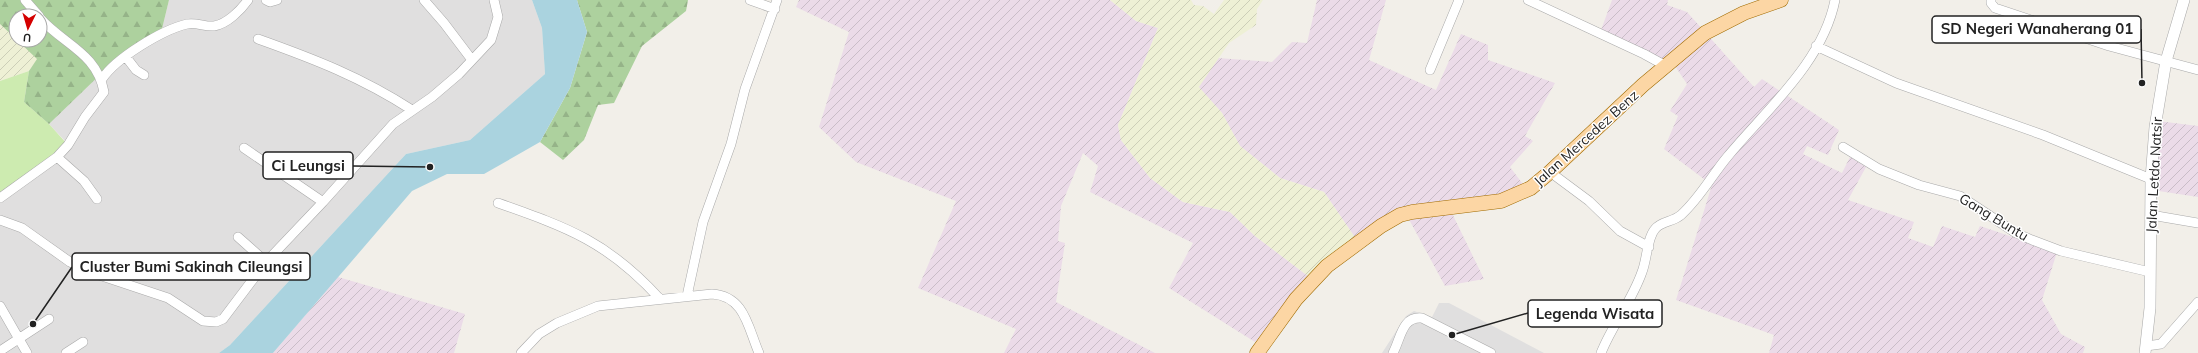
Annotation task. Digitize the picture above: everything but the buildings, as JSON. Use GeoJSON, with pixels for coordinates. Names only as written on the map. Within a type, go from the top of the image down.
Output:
{"type":"FeatureCollection","features":[{"type":"Feature","properties":{"kind":"main road","name":"Jalan Mercedez Benz"},"geometry":{"type":"LineString","coordinates":[[1257,353],[1296,300],[1319,274],[1336,258],[1389,220],[1400,215],[1424,210],[1501,200],[1530,188],[1550,172],[1666,66],[1705,33],[1744,12],[1781,0]]}},
{"type":"Feature","properties":{"kind":"street"},"geometry":{"type":"LineString","coordinates":[[25,0],[32,8]]}},
{"type":"Feature","properties":{"kind":"street"},"geometry":{"type":"LineString","coordinates":[[102,79],[126,57],[167,31],[190,24],[215,26],[226,21],[248,0]]}},
{"type":"Feature","properties":{"kind":"street"},"geometry":{"type":"LineString","coordinates":[[266,0],[270,2],[277,0]]}},
{"type":"Feature","properties":{"kind":"street"},"geometry":{"type":"LineString","coordinates":[[424,0],[444,22],[472,60]]}},
{"type":"Feature","properties":{"kind":"street"},"geometry":{"type":"LineString","coordinates":[[0,220],[22,228],[70,262],[90,272],[168,298],[203,321],[210,322],[223,319],[266,262],[323,202],[393,124],[432,97],[491,40],[496,29],[498,17],[494,0]]}},
{"type":"Feature","properties":{"kind":"street"},"geometry":{"type":"LineString","coordinates":[[687,296],[703,222],[731,144],[746,89],[776,5],[750,0]]}},
{"type":"Feature","properties":{"kind":"street"},"geometry":{"type":"LineString","coordinates":[[1430,70],[1459,0]]}},
{"type":"Feature","properties":{"kind":"street"},"geometry":{"type":"LineString","coordinates":[[1528,0],[1644,54],[1666,66]]}},
{"type":"Feature","properties":{"kind":"street"},"geometry":{"type":"LineString","coordinates":[[1601,353],[1632,297],[1642,272],[1649,247],[1650,237],[1655,229],[1681,215],[1707,186],[1727,158],[1780,98],[1816,46],[1831,16],[1835,0]]}},
{"type":"Feature","properties":{"kind":"street"},"geometry":{"type":"LineString","coordinates":[[1991,0],[1991,3],[1996,8],[2109,46],[2198,70]]}},
{"type":"Feature","properties":{"kind":"street","name":"Jalan Letda Natsir"},"geometry":{"type":"LineString","coordinates":[[2146,349],[2150,308],[2151,179],[2158,104],[2166,61],[2184,0]]}},
{"type":"Feature","properties":{"kind":"street"},"geometry":{"type":"LineString","coordinates":[[0,198],[57,157],[68,145],[85,116],[104,92],[102,79],[94,65],[75,47],[48,27]]}},
{"type":"Feature","properties":{"kind":"street"},"geometry":{"type":"LineString","coordinates":[[258,39],[314,59],[377,88],[412,110]]}},
{"type":"Feature","properties":{"kind":"street"},"geometry":{"type":"LineString","coordinates":[[1816,46],[1896,83],[2043,135],[2151,179]]}},
{"type":"Feature","properties":{"kind":"street"},"geometry":{"type":"LineString","coordinates":[[126,57],[136,70],[144,75]]}},
{"type":"Feature","properties":{"kind":"street","name":"Gang Buntu"},"geometry":{"type":"LineString","coordinates":[[1843,147],[1879,169],[1919,185],[1960,196],[2016,233],[2032,240],[2061,251],[2150,272]]}},
{"type":"Feature","properties":{"kind":"street"},"geometry":{"type":"LineString","coordinates":[[244,148],[323,202]]}},
{"type":"Feature","properties":{"kind":"street"},"geometry":{"type":"LineString","coordinates":[[57,157],[84,181],[97,199]]}},
{"type":"Feature","properties":{"kind":"street"},"geometry":{"type":"LineString","coordinates":[[1550,172],[1589,201],[1620,231],[1649,247]]}},
{"type":"Feature","properties":{"kind":"street"},"geometry":{"type":"LineString","coordinates":[[498,203],[551,221],[589,239],[621,261],[638,275],[660,299]]}},
{"type":"Feature","properties":{"kind":"street"},"geometry":{"type":"LineString","coordinates":[[2151,215],[2198,223]]}},
{"type":"Feature","properties":{"kind":"street"},"geometry":{"type":"LineString","coordinates":[[238,237],[266,262]]}},
{"type":"Feature","properties":{"kind":"street"},"geometry":{"type":"LineString","coordinates":[[521,353],[539,334],[557,323],[598,306],[687,296],[719,295],[737,304],[750,324],[760,353]]}},
{"type":"Feature","properties":{"kind":"street"},"geometry":{"type":"LineString","coordinates":[[2146,349],[2161,344],[2198,302]]}},
{"type":"Feature","properties":{"kind":"street"},"geometry":{"type":"LineString","coordinates":[[0,306],[26,353]]}},
{"type":"Feature","properties":{"kind":"street"},"geometry":{"type":"LineString","coordinates":[[1396,352],[1408,320],[1414,317],[1422,318],[1491,353]]}},
{"type":"Feature","properties":{"kind":"street"},"geometry":{"type":"LineString","coordinates":[[0,351],[49,319]]}},
{"type":"Feature","properties":{"kind":"street"},"geometry":{"type":"LineString","coordinates":[[66,353],[83,342]]}},
{"type":"Feature","properties":{"kind":"shaded area"},"geometry":{"type":"Polygon","coordinates":[[[169,0],[532,0],[542,28],[545,74],[470,140],[406,154],[230,345],[219,353],[0,353],[0,193],[67,143],[49,124],[106,69],[161,33],[169,0]]]}},
{"type":"Feature","properties":{"kind":"shaded area"},"geometry":{"type":"Polygon","coordinates":[[[799,0],[1110,0],[1136,21],[1158,28],[1118,125],[1121,140],[1150,178],[1183,202],[1230,212],[1255,236],[1308,276],[1255,342],[1169,288],[1193,243],[1090,192],[1098,166],[1083,153],[1061,206],[1058,241],[1065,243],[1056,302],[1155,353],[1004,353],[1016,329],[918,288],[956,201],[856,162],[819,127],[849,32],[796,7],[799,0]]]}},
{"type":"Feature","properties":{"kind":"shaded area"},"geometry":{"type":"Polygon","coordinates":[[[1317,0],[1386,0],[1369,60],[1436,90],[1461,34],[1488,45],[1488,60],[1555,83],[1525,136],[1533,141],[1510,167],[1525,187],[1482,201],[1447,203],[1484,279],[1445,286],[1405,212],[1356,239],[1324,192],[1280,178],[1240,146],[1222,113],[1198,87],[1218,58],[1272,62],[1292,42],[1307,43],[1317,0]]]}},
{"type":"Feature","properties":{"kind":"shaded area"},"geometry":{"type":"Polygon","coordinates":[[[1612,0],[1668,0],[1667,5],[1687,12],[1754,87],[1762,79],[1839,130],[1828,155],[1807,146],[1803,154],[1842,173],[1850,157],[1866,167],[1848,200],[1914,222],[1908,238],[1933,247],[1942,226],[1975,237],[1980,226],[2057,252],[2042,300],[2061,334],[2085,347],[2083,353],[1769,353],[1774,335],[1676,300],[1712,185],[1664,149],[1678,116],[1670,111],[1687,84],[1675,66],[1601,30],[1612,0]]]}},
{"type":"Feature","properties":{"kind":"shaded area"},"geometry":{"type":"Polygon","coordinates":[[[2158,121],[2198,126],[2198,197],[2152,190],[2158,121]]]}},
{"type":"Feature","properties":{"kind":"shaded area"},"geometry":{"type":"Polygon","coordinates":[[[338,277],[465,314],[454,353],[273,353],[338,277]]]}},
{"type":"Feature","properties":{"kind":"shaded area"},"geometry":{"type":"Polygon","coordinates":[[[1439,303],[1449,303],[1544,353],[1382,353],[1406,316],[1414,311],[1432,317],[1439,303]]]}},
{"type":"Feature","properties":{"kind":"green space"},"geometry":{"type":"Polygon","coordinates":[[[0,0],[169,0],[161,33],[106,69],[49,124],[24,102],[29,71],[37,59],[25,48],[48,48],[48,8],[8,8],[8,32],[0,24],[0,0]]]}},
{"type":"Feature","properties":{"kind":"green space"},"geometry":{"type":"Polygon","coordinates":[[[577,0],[688,0],[686,11],[642,46],[614,103],[598,105],[584,140],[563,160],[540,142],[570,88],[587,32],[577,0]]]}},
{"type":"Feature","properties":{"kind":"green space"},"geometry":{"type":"Polygon","coordinates":[[[1110,0],[1191,0],[1194,5],[1203,6],[1214,14],[1224,0],[1263,0],[1257,9],[1256,25],[1229,43],[1199,87],[1222,113],[1240,146],[1280,178],[1324,192],[1356,239],[1308,276],[1255,236],[1230,212],[1183,202],[1150,178],[1121,140],[1118,125],[1158,28],[1136,21],[1110,0]]]}},
{"type":"Feature","properties":{"kind":"green space"},"geometry":{"type":"Polygon","coordinates":[[[0,24],[8,31],[8,48],[26,48],[38,59],[29,71],[0,81],[0,24]]]}},
{"type":"Feature","properties":{"kind":"green space"},"geometry":{"type":"Polygon","coordinates":[[[29,71],[24,102],[49,124],[67,144],[0,193],[0,81],[29,71]]]}},
{"type":"Feature","properties":{"kind":"water"},"geometry":{"type":"Polygon","coordinates":[[[532,0],[577,0],[587,32],[570,88],[540,142],[484,174],[447,174],[412,191],[273,353],[219,353],[230,345],[406,154],[470,140],[545,74],[542,28],[532,0]]]}},
{"type":"Feature","properties":{"kind":"place","name":"SD Negeri Wanaherang 01"},"geometry":{"type":"Point","coordinates":[2142,83]}},
{"type":"Feature","properties":{"kind":"place","name":"Ci Leungsi"},"geometry":{"type":"Point","coordinates":[430,167]}},
{"type":"Feature","properties":{"kind":"place","name":"Cluster Bumi Sakinah Cileungsi"},"geometry":{"type":"Point","coordinates":[33,324]}},
{"type":"Feature","properties":{"kind":"place","name":"Legenda Wisata"},"geometry":{"type":"Point","coordinates":[1452,335]}}]}
